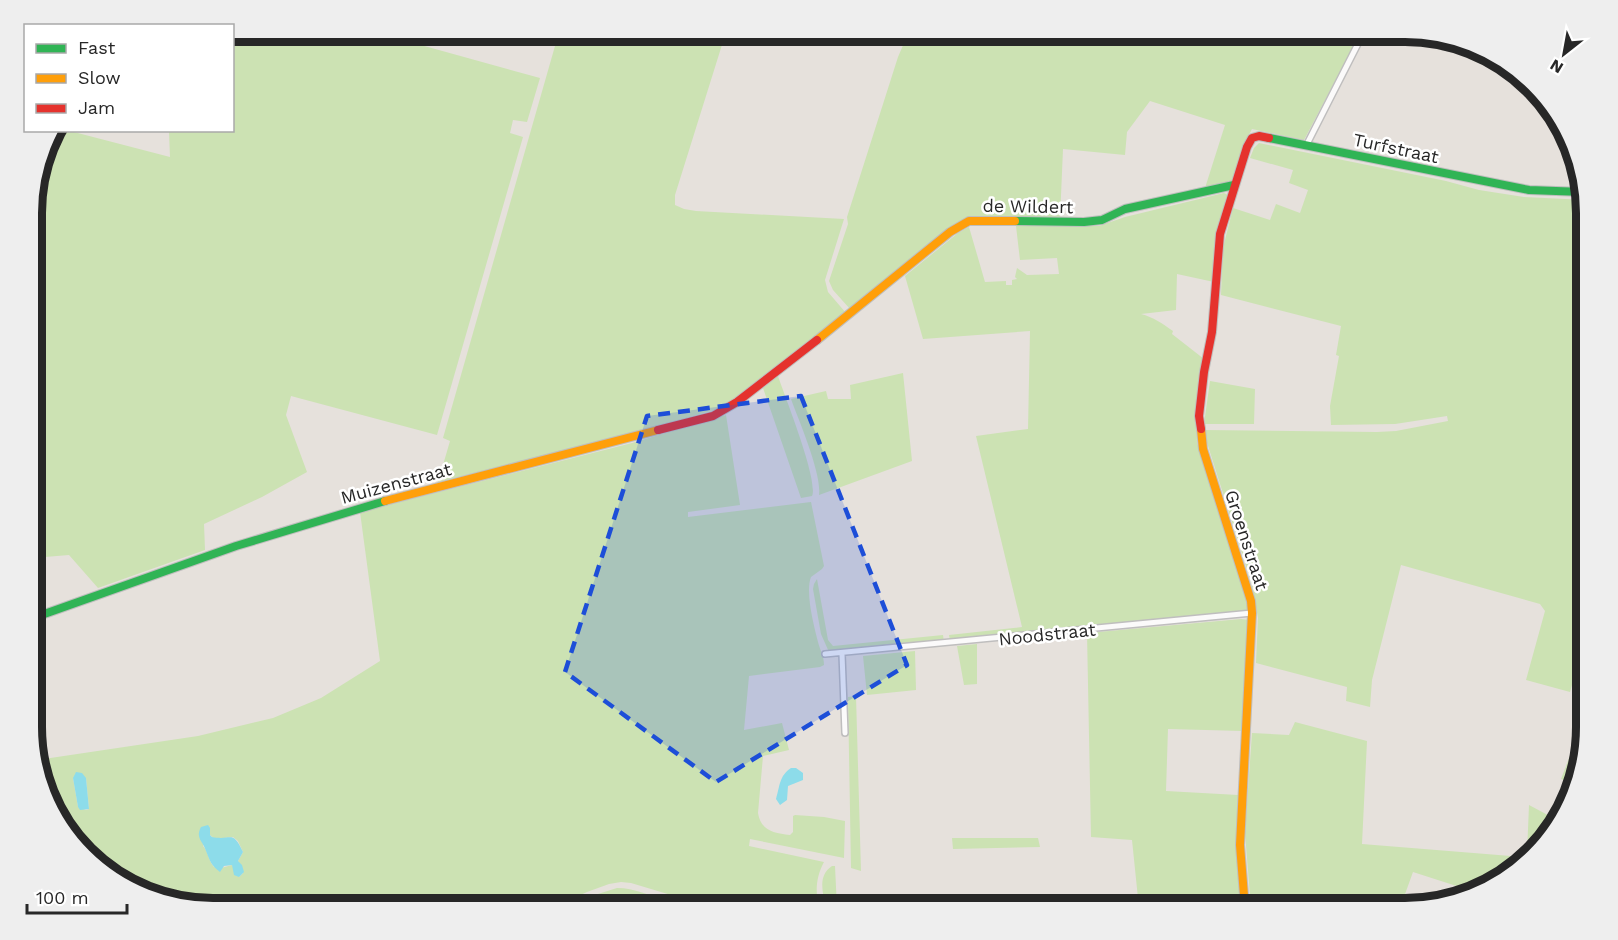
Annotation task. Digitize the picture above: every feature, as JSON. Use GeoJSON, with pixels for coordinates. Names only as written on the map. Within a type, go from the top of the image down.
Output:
{"type":"FeatureCollection","features":[{"type":"Feature","properties":{"kind":"street"},"geometry":{"type":"LineString","coordinates":[[1307,144],[1359,42]]}},
{"type":"Feature","properties":{"kind":"street","name":"Turfstraat"},"geometry":{"type":"LineString","coordinates":[[1234,185],[1247,147],[1252,138],[1259,136],[1530,190],[1575,192]]}},
{"type":"Feature","properties":{"kind":"street","name":"de Wildert"},"geometry":{"type":"LineString","coordinates":[[764,381],[950,232],[969,221],[1084,222],[1102,220],[1125,209],[1234,185]]}},
{"type":"Feature","properties":{"kind":"street","name":"Groenstraat"},"geometry":{"type":"LineString","coordinates":[[1234,185],[1220,234],[1212,332],[1204,372],[1199,432],[1251,601],[1240,845],[1244,898]]}},
{"type":"Feature","properties":{"kind":"street","name":"Muizenstraat"},"geometry":{"type":"LineString","coordinates":[[42,615],[304,524],[713,416],[764,381]]}},
{"type":"Feature","properties":{"kind":"street","name":"Noodstraat"},"geometry":{"type":"LineString","coordinates":[[825,654],[1252,613]]}},
{"type":"Feature","properties":{"kind":"street"},"geometry":{"type":"LineString","coordinates":[[842,654],[845,733]]}},
{"type":"Feature","properties":{"kind":"highlighted area"},"geometry":{"type":"Polygon","coordinates":[[[801,396],[907,665],[716,782],[565,672],[647,416],[801,396]]]}},
{"type":"Feature","properties":{"kind":"green space"},"geometry":{"type":"Polygon","coordinates":[[[234,42],[410,42],[540,78],[527,122],[513,120],[510,133],[523,137],[437,435],[291,396],[286,415],[307,472],[262,497],[204,524],[205,550],[98,588],[69,555],[42,557],[43,191],[51,158],[63,132],[74,132],[170,157],[169,132],[234,132],[234,42]]]}},
{"type":"Feature","properties":{"kind":"green space"},"geometry":{"type":"Polygon","coordinates":[[[556,42],[723,42],[675,195],[675,205],[696,211],[844,219],[825,280],[828,292],[846,313],[732,401],[718,409],[623,436],[438,482],[450,441],[443,438],[556,42]]]}},
{"type":"Feature","properties":{"kind":"green space"},"geometry":{"type":"Polygon","coordinates":[[[898,42],[1356,42],[1304,140],[1252,129],[1244,144],[1233,182],[1205,188],[1225,125],[1150,101],[1127,132],[1125,155],[1063,149],[1060,219],[970,219],[850,309],[833,290],[829,281],[848,224],[847,217],[904,43],[898,42]]]}},
{"type":"Feature","properties":{"kind":"green space"},"geometry":{"type":"Polygon","coordinates":[[[1259,143],[1446,181],[1479,190],[1524,197],[1576,199],[1576,671],[1570,692],[1526,680],[1545,611],[1540,604],[1401,565],[1372,680],[1370,707],[1346,701],[1347,687],[1256,663],[1258,618],[1252,585],[1203,430],[1377,432],[1396,431],[1448,421],[1447,416],[1395,424],[1331,425],[1330,406],[1339,356],[1336,355],[1341,326],[1221,295],[1223,248],[1233,208],[1270,220],[1276,204],[1300,213],[1308,190],[1289,183],[1293,170],[1250,158],[1259,143]]]}},
{"type":"Feature","properties":{"kind":"green space"},"geometry":{"type":"Polygon","coordinates":[[[1224,193],[1228,195],[1214,282],[1177,274],[1176,310],[1141,314],[1173,331],[1172,334],[1204,359],[1196,410],[1197,443],[1246,595],[1248,611],[950,641],[949,635],[1022,627],[976,436],[1028,429],[1030,331],[923,339],[905,276],[958,233],[969,227],[985,282],[1006,281],[1006,285],[1012,285],[1012,280],[1017,279],[1015,277],[1017,268],[1027,275],[1059,274],[1057,258],[1020,260],[1016,226],[1099,226],[1125,217],[1224,193]]]}},
{"type":"Feature","properties":{"kind":"green space"},"geometry":{"type":"Polygon","coordinates":[[[903,373],[912,461],[819,495],[814,461],[791,399],[826,391],[828,399],[851,399],[850,385],[903,373]]]}},
{"type":"Feature","properties":{"kind":"green space"},"geometry":{"type":"Polygon","coordinates":[[[778,376],[811,474],[812,496],[801,498],[763,388],[778,376]]]}},
{"type":"Feature","properties":{"kind":"green space"},"geometry":{"type":"Polygon","coordinates":[[[1210,381],[1255,389],[1254,424],[1204,424],[1210,381]]]}},
{"type":"Feature","properties":{"kind":"green space"},"geometry":{"type":"Polygon","coordinates":[[[726,415],[740,505],[688,512],[688,517],[811,502],[824,566],[811,577],[809,591],[814,627],[824,665],[749,676],[744,730],[782,723],[789,750],[763,756],[758,813],[765,827],[774,832],[790,835],[793,832],[793,816],[795,815],[845,821],[844,858],[750,839],[749,846],[824,862],[819,873],[817,898],[709,898],[671,895],[621,882],[609,884],[574,898],[191,897],[148,885],[118,869],[100,856],[84,840],[60,803],[45,759],[198,736],[273,718],[321,698],[380,661],[360,512],[632,443],[726,415]],[[73,778],[78,807],[86,810],[89,809],[86,778],[73,778]],[[210,828],[203,846],[214,867],[232,865],[239,877],[243,873],[238,861],[243,852],[238,841],[233,837],[215,839],[210,835],[210,828]]]}},
{"type":"Feature","properties":{"kind":"green space"},"geometry":{"type":"Polygon","coordinates":[[[817,579],[828,640],[833,646],[943,635],[944,642],[829,652],[821,634],[813,589],[817,579]]]}},
{"type":"Feature","properties":{"kind":"green space"},"geometry":{"type":"Polygon","coordinates":[[[1249,620],[1243,731],[1168,729],[1166,791],[1238,795],[1236,843],[1241,898],[1138,898],[1132,840],[1091,837],[1087,633],[1249,620]]]}},
{"type":"Feature","properties":{"kind":"green space"},"geometry":{"type":"Polygon","coordinates":[[[977,644],[977,684],[964,685],[957,646],[977,644]]]}},
{"type":"Feature","properties":{"kind":"green space"},"geometry":{"type":"Polygon","coordinates":[[[915,651],[916,690],[867,695],[863,656],[915,651]]]}},
{"type":"Feature","properties":{"kind":"green space"},"geometry":{"type":"Polygon","coordinates":[[[856,696],[861,871],[851,868],[848,697],[856,696]]]}},
{"type":"Feature","properties":{"kind":"green space"},"geometry":{"type":"Polygon","coordinates":[[[1295,722],[1367,741],[1362,844],[1516,856],[1490,875],[1462,888],[1413,872],[1404,898],[1250,898],[1245,833],[1252,733],[1289,735],[1295,722]]]}},
{"type":"Feature","properties":{"kind":"green space"},"geometry":{"type":"Polygon","coordinates":[[[1576,741],[1567,781],[1561,779],[1576,741]]]}},
{"type":"Feature","properties":{"kind":"green space"},"geometry":{"type":"Polygon","coordinates":[[[1529,805],[1550,816],[1527,847],[1529,805]]]}},
{"type":"Feature","properties":{"kind":"green space"},"geometry":{"type":"Polygon","coordinates":[[[952,838],[1038,838],[1040,847],[953,849],[952,838]]]}},
{"type":"Feature","properties":{"kind":"green space"},"geometry":{"type":"Polygon","coordinates":[[[835,866],[837,898],[824,898],[823,880],[827,870],[835,866]]]}},
{"type":"Feature","properties":{"kind":"green space"},"geometry":{"type":"Polygon","coordinates":[[[624,888],[660,898],[585,898],[624,888]]]}},
{"type":"Feature","properties":{"kind":"water"},"geometry":{"type":"Polygon","coordinates":[[[791,768],[796,768],[803,773],[803,780],[788,786],[787,800],[780,805],[776,799],[780,782],[791,768]]]}},
{"type":"Feature","properties":{"kind":"water"},"geometry":{"type":"Polygon","coordinates":[[[76,772],[82,773],[86,778],[89,809],[80,810],[78,807],[73,778],[76,772]]]}},
{"type":"Feature","properties":{"kind":"water"},"geometry":{"type":"Polygon","coordinates":[[[208,825],[212,837],[231,837],[239,845],[243,852],[238,861],[244,872],[239,877],[234,875],[232,865],[224,866],[220,872],[211,863],[199,834],[201,827],[208,825]]]}},
{"type":"Feature","properties":{"kind":"traffic: fast"},"geometry":{"type":"LineString","coordinates":[[1269,138],[1529,190],[1575,192]]}},
{"type":"Feature","properties":{"kind":"traffic: fast"},"geometry":{"type":"LineString","coordinates":[[1015,221],[1102,220],[1125,209],[1234,185]]}},
{"type":"Feature","properties":{"kind":"traffic: fast"},"geometry":{"type":"LineString","coordinates":[[42,615],[236,546],[385,501]]}},
{"type":"Feature","properties":{"kind":"traffic: slow"},"geometry":{"type":"LineString","coordinates":[[817,340],[950,232],[969,221],[1015,221]]}},
{"type":"Feature","properties":{"kind":"traffic: slow"},"geometry":{"type":"LineString","coordinates":[[1201,429],[1203,449],[1251,601],[1240,845],[1244,898]]}},
{"type":"Feature","properties":{"kind":"traffic: slow"},"geometry":{"type":"LineString","coordinates":[[385,501],[658,430]]}},
{"type":"Feature","properties":{"kind":"traffic: jam"},"geometry":{"type":"LineString","coordinates":[[1201,429],[1199,416],[1212,332],[1220,234],[1247,147],[1252,138],[1259,136],[1269,138]]}},
{"type":"Feature","properties":{"kind":"traffic: jam"},"geometry":{"type":"LineString","coordinates":[[658,430],[713,416],[737,402],[817,340]]}}]}
